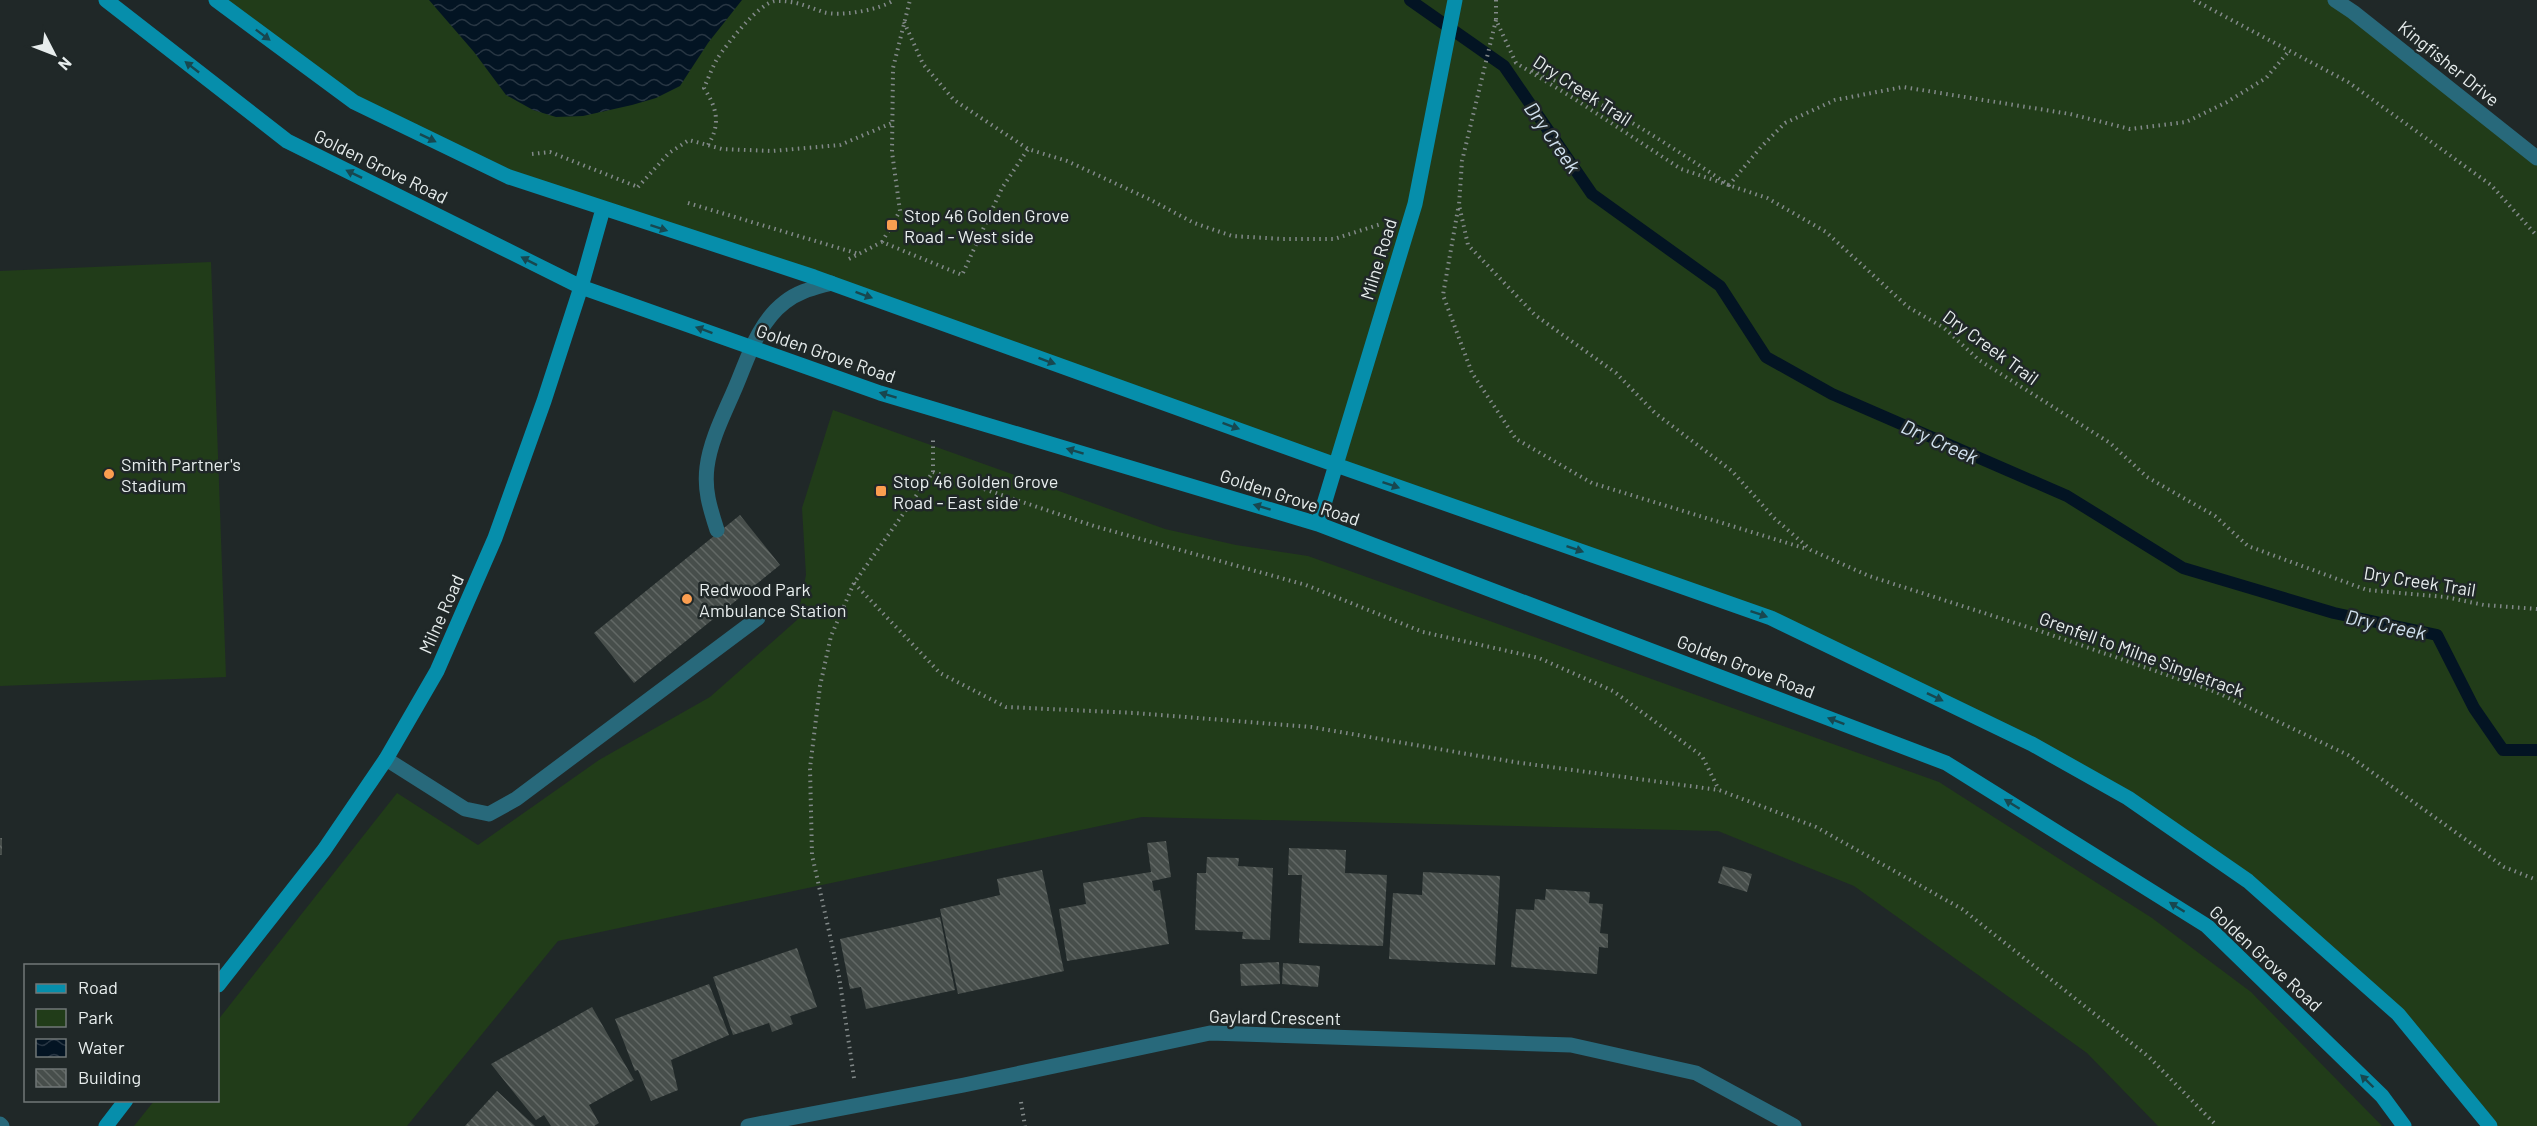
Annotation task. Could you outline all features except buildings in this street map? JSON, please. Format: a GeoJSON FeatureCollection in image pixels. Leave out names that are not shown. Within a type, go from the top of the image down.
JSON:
{"type":"FeatureCollection","features":[{"type":"Feature","properties":{"kind":"main road","name":"Golden Grove Road"},"geometry":{"type":"LineString","coordinates":[[106,0],[287,141],[581,287],[880,393],[1318,524],[1946,763],[2206,926],[2382,1096],[2404,1126]]}},
{"type":"Feature","properties":{"kind":"main road"},"geometry":{"type":"LineString","coordinates":[[216,0],[354,102],[519,180],[814,277],[1336,465],[1771,618],[2032,744],[2128,798],[2248,881],[2398,1014],[2490,1126]]}},
{"type":"Feature","properties":{"kind":"main road","name":"Milne Road"},"geometry":{"type":"LineString","coordinates":[[1318,524],[1411,217],[1455,0]]}},
{"type":"Feature","properties":{"kind":"main road","name":"Milne Road"},"geometry":{"type":"LineString","coordinates":[[219,984],[324,850],[386,759],[437,672],[495,538],[544,401],[581,287],[603,209]]}},
{"type":"Feature","properties":{"kind":"main road"},"geometry":{"type":"LineString","coordinates":[[106,1126],[125,1102]]}},
{"type":"Feature","properties":{"kind":"street","name":"Kingfisher Drive"},"geometry":{"type":"LineString","coordinates":[[2335,0],[2537,158]]}},
{"type":"Feature","properties":{"kind":"street"},"geometry":{"type":"LineString","coordinates":[[717,530],[706,496],[707,466],[719,426],[751,347],[767,321],[784,303],[804,290],[831,283]]}},
{"type":"Feature","properties":{"kind":"street"},"geometry":{"type":"LineString","coordinates":[[386,759],[465,809],[489,814],[516,799],[758,618]]}},
{"type":"Feature","properties":{"kind":"street","name":"Gaylard Crescent"},"geometry":{"type":"LineString","coordinates":[[748,1126],[1016,1075],[1209,1033],[1571,1045],[1696,1073],[1794,1126]]}},
{"type":"Feature","properties":{"kind":"path"},"geometry":{"type":"LineString","coordinates":[[708,145],[716,132],[715,104],[704,88],[717,59],[758,12],[772,1],[799,2],[826,12],[849,12],[884,7],[894,0]]}},
{"type":"Feature","properties":{"kind":"path"},"geometry":{"type":"LineString","coordinates":[[814,277],[882,242],[900,211],[892,152],[893,68],[910,0]]}},
{"type":"Feature","properties":{"kind":"path","name":"Dry Creek Trail"},"geometry":{"type":"LineString","coordinates":[[1496,0],[1496,20],[1515,63],[1681,169],[1767,198],[1826,232],[1908,307],[1944,328],[1979,360],[2110,443],[2147,477],[2216,516],[2248,546],[2367,590],[2445,597],[2484,605],[2537,609]]}},
{"type":"Feature","properties":{"kind":"path"},"geometry":{"type":"LineString","coordinates":[[2194,0],[2348,82],[2491,185],[2537,236]]}},
{"type":"Feature","properties":{"kind":"path","name":"Grenfell to Milne Singletrack"},"geometry":{"type":"LineString","coordinates":[[1496,20],[1462,161],[1459,205],[1443,295],[1472,373],[1516,439],[1592,483],[1811,550],[1869,576],[2037,630],[2216,692],[2348,755],[2504,867],[2537,880]]}},
{"type":"Feature","properties":{"kind":"path"},"geometry":{"type":"LineString","coordinates":[[904,22],[923,64],[954,100],[1028,149],[1067,161],[1149,199],[1194,223],[1232,236],[1283,239],[1334,238],[1411,217]]}},
{"type":"Feature","properties":{"kind":"path"},"geometry":{"type":"LineString","coordinates":[[1515,63],[1579,91],[1650,132],[1729,185],[1785,123],[1835,100],[1903,87],[2070,114],[2130,129],[2186,122],[2227,102],[2266,78],[2289,51]]}},
{"type":"Feature","properties":{"kind":"path"},"geometry":{"type":"LineString","coordinates":[[639,187],[669,153],[689,140],[722,149],[771,151],[840,145],[892,123]]}},
{"type":"Feature","properties":{"kind":"path"},"geometry":{"type":"LineString","coordinates":[[882,242],[962,275],[1002,188],[1028,149]]}},
{"type":"Feature","properties":{"kind":"path"},"geometry":{"type":"LineString","coordinates":[[519,180],[529,154],[550,152],[646,190]]}},
{"type":"Feature","properties":{"kind":"path"},"geometry":{"type":"LineString","coordinates":[[677,200],[860,254]]}},
{"type":"Feature","properties":{"kind":"path","name":"Grenfell to Milne Singletrack"},"geometry":{"type":"LineString","coordinates":[[1459,205],[1468,245],[1535,315],[1616,373],[1654,413],[1732,471],[1774,518],[1811,550]]}},
{"type":"Feature","properties":{"kind":"path"},"geometry":{"type":"LineString","coordinates":[[858,1105],[839,976],[812,855],[810,768],[820,686],[831,636],[854,583],[893,525],[933,472],[933,408]]}},
{"type":"Feature","properties":{"kind":"path"},"geometry":{"type":"LineString","coordinates":[[933,472],[1094,526],[1306,585],[1423,632],[1539,658],[1613,691],[1702,756],[1719,790]]}},
{"type":"Feature","properties":{"kind":"path"},"geometry":{"type":"LineString","coordinates":[[854,583],[940,673],[1006,707],[1135,713],[1311,727],[1515,762],[1719,790],[1816,827],[1962,909],[2149,1058],[2217,1126]]}},
{"type":"Feature","properties":{"kind":"green space"},"geometry":{"type":"Polygon","coordinates":[[[216,0],[2332,0],[2537,165],[2537,1126],[2490,1126],[2398,1014],[2248,881],[2032,744],[1771,618],[509,177],[354,102],[216,0]]]}},
{"type":"Feature","properties":{"kind":"green space","name":"Smith Partner's Stadium"},"geometry":{"type":"Polygon","coordinates":[[[211,262],[226,677],[0,686],[0,271],[211,262]]]}},
{"type":"Feature","properties":{"kind":"green space"},"geometry":{"type":"Polygon","coordinates":[[[833,410],[1165,529],[1236,545],[1308,556],[1939,782],[2152,918],[2251,992],[2382,1126],[2158,1126],[2087,1053],[1854,886],[1718,831],[1142,817],[558,941],[407,1126],[134,1126],[153,1102],[219,1102],[219,1019],[397,793],[478,845],[599,760],[710,697],[797,620],[806,575],[802,508],[833,410]]]}},
{"type":"Feature","properties":{"kind":"water"},"geometry":{"type":"Polygon","coordinates":[[[429,0],[742,0],[708,43],[680,86],[656,98],[632,105],[583,116],[556,117],[533,110],[506,95],[474,52],[429,0]]]}},
{"type":"Feature","properties":{"kind":"waterway","name":"Dry Creek"},"geometry":{"type":"LineString","coordinates":[[1410,0],[1504,66],[1592,194],[1720,286],[1766,357],[1832,394],[2067,496],[2183,568],[2334,613],[2437,635],[2474,708],[2503,750],[2537,750]]}},
{"type":"Feature","properties":{"kind":"place","name":"Stop 46 Golden Grove Road - West side"},"geometry":{"type":"Point","coordinates":[892,225]}},
{"type":"Feature","properties":{"kind":"place","name":"Smith Partner's Stadium"},"geometry":{"type":"Point","coordinates":[109,474]}},
{"type":"Feature","properties":{"kind":"place","name":"Stop 46 Golden Grove Road - East side"},"geometry":{"type":"Point","coordinates":[881,491]}},
{"type":"Feature","properties":{"kind":"place","name":"Redwood Park Ambulance Station"},"geometry":{"type":"Point","coordinates":[687,599]}}]}
